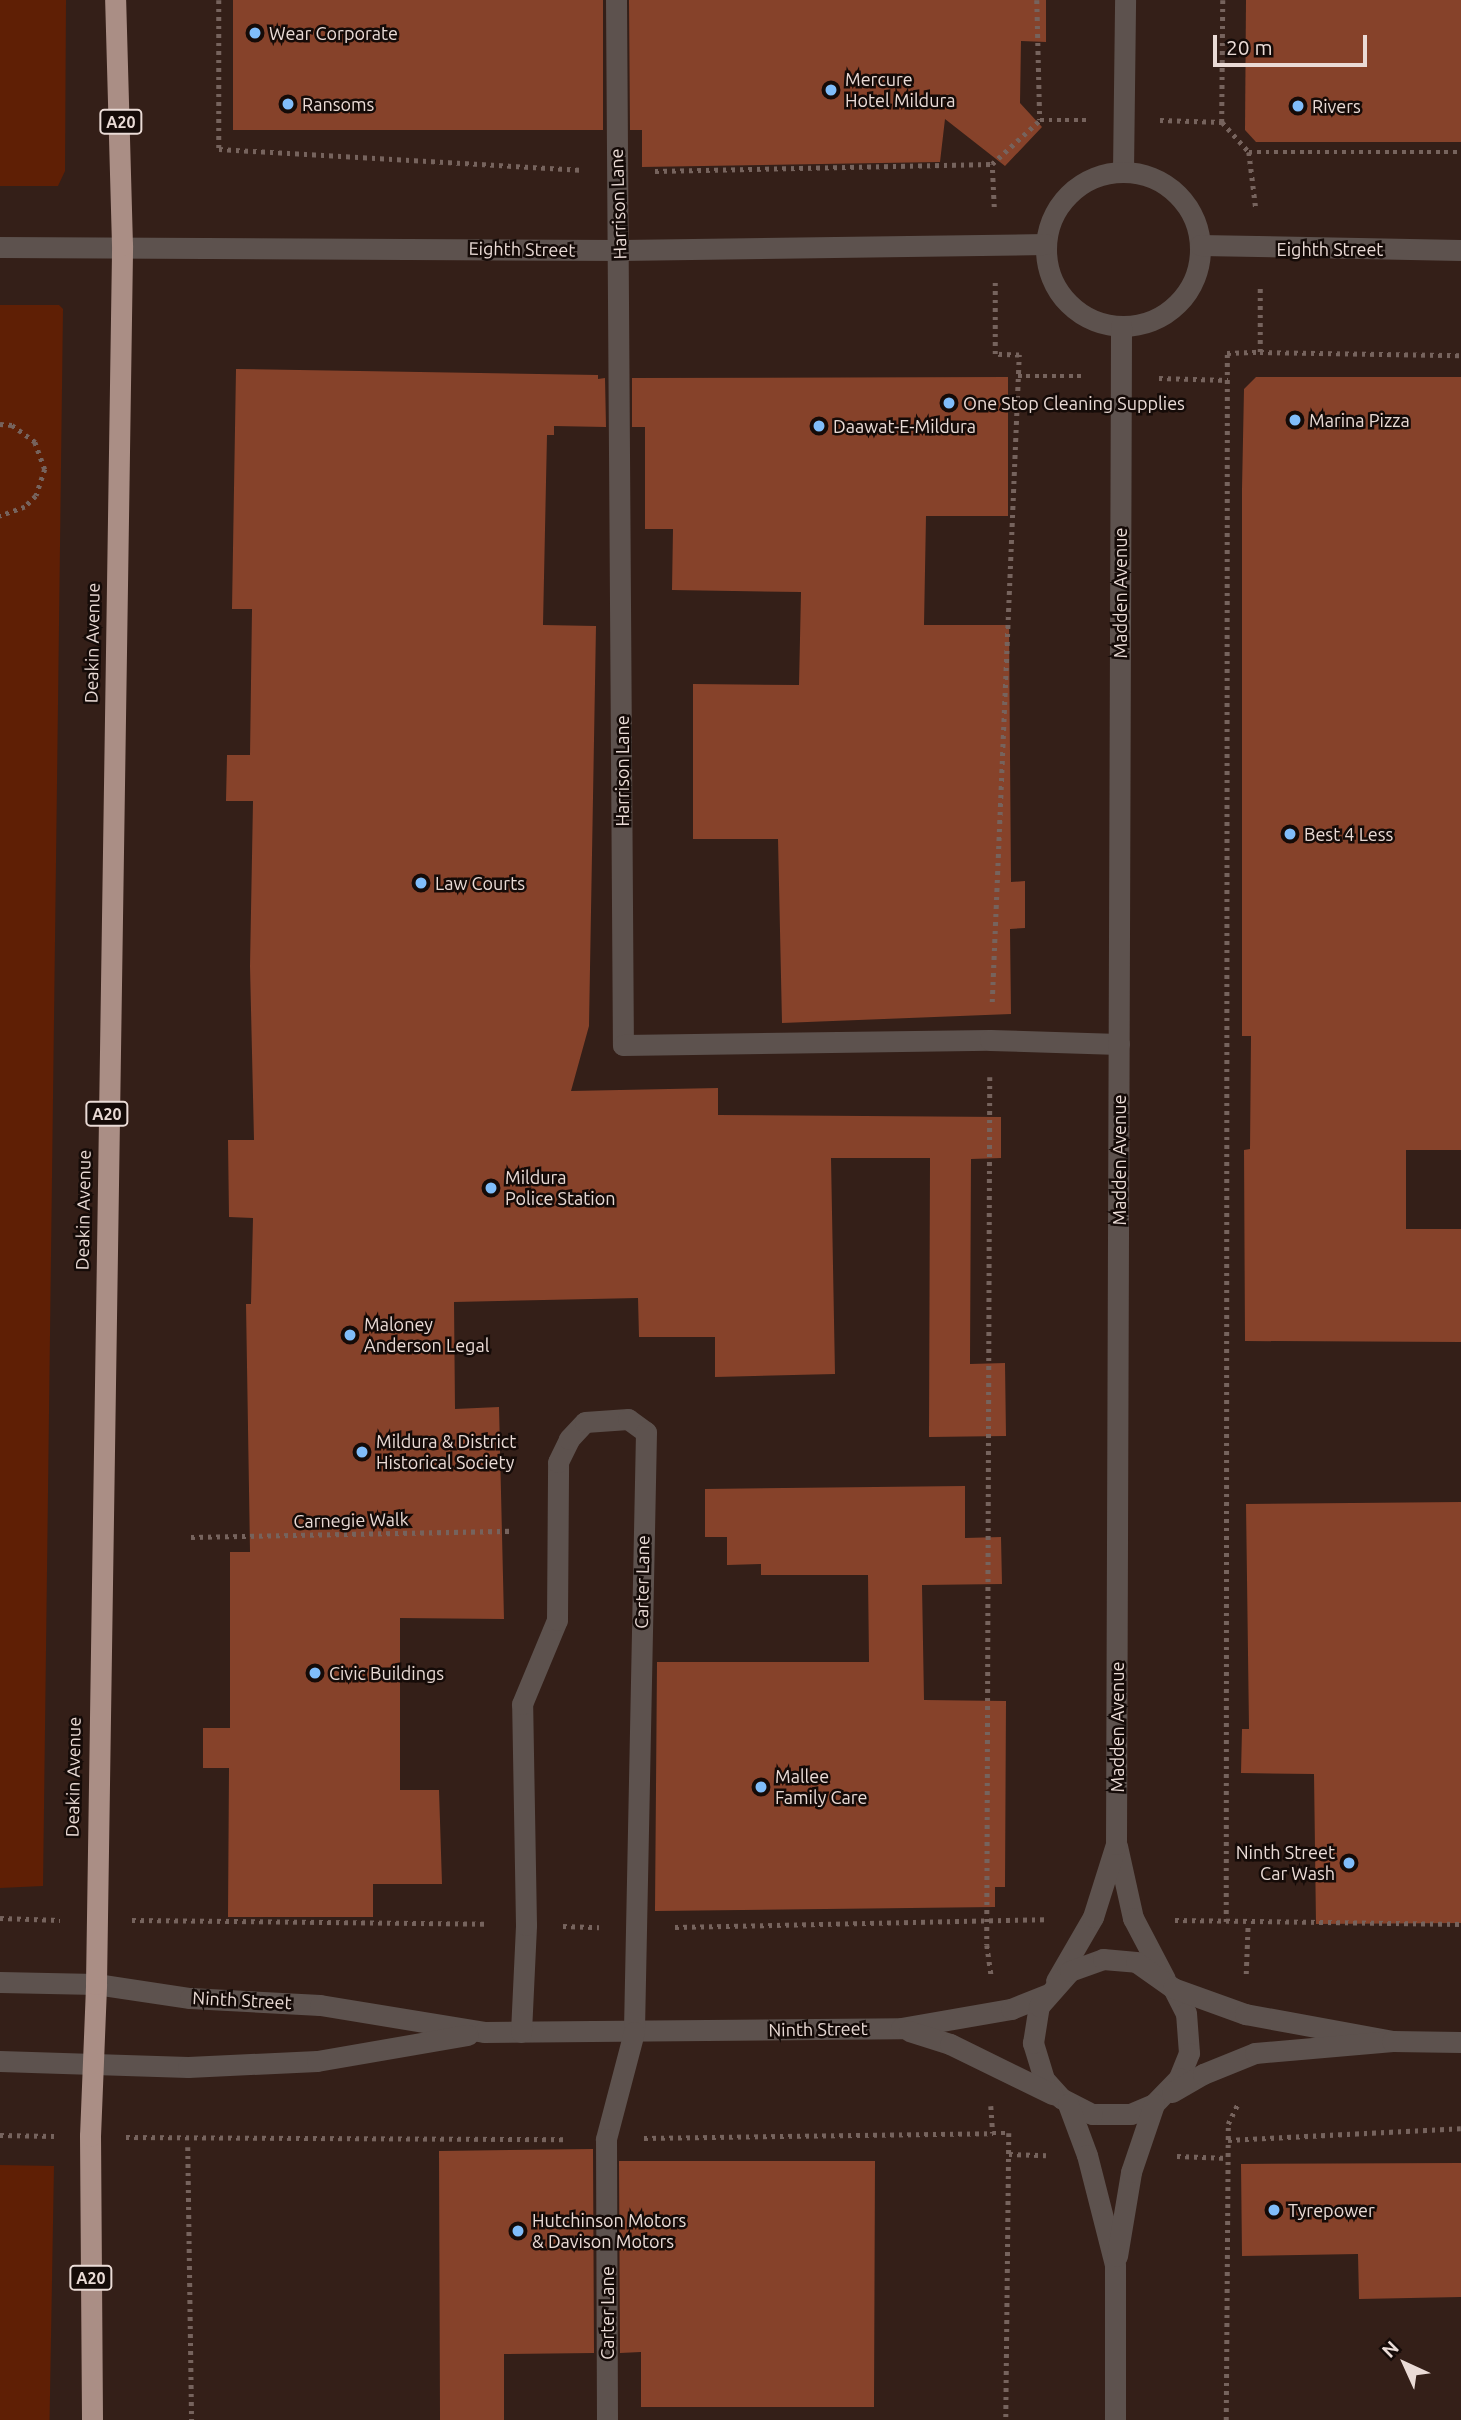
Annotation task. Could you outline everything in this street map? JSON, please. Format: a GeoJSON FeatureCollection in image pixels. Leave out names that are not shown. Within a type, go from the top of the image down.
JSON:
{"type":"FeatureCollection","features":[{"type":"Feature","properties":{"kind":"highway","name":"Deakin Avenue"},"geometry":{"type":"LineString","coordinates":[[92,2420],[90,2136],[96,1984],[122,245],[115,0]]}},
{"type":"Feature","properties":{"kind":"street","name":"Harrison Lane"},"geometry":{"type":"LineString","coordinates":[[616,0],[620,250],[623,1045],[990,1040],[1119,1044]]}},
{"type":"Feature","properties":{"kind":"street"},"geometry":{"type":"LineString","coordinates":[[1123,171],[1125,0]]}},
{"type":"Feature","properties":{"kind":"street"},"geometry":{"type":"LineString","coordinates":[[1123,171],[1146,174],[1184,201],[1195,222],[1200,245],[1197,271],[1186,293],[1169,311],[1146,323],[1121,326],[1096,322],[1075,311],[1053,281],[1045,244],[1062,201],[1079,185],[1123,171]]}},
{"type":"Feature","properties":{"kind":"street","name":"Eighth Street"},"geometry":{"type":"LineString","coordinates":[[0,247],[122,245],[620,250],[1045,244]]}},
{"type":"Feature","properties":{"kind":"street","name":"Eighth Street"},"geometry":{"type":"LineString","coordinates":[[1200,245],[1461,250]]}},
{"type":"Feature","properties":{"kind":"street","name":"Madden Avenue"},"geometry":{"type":"LineString","coordinates":[[1051,1988],[1093,1917],[1116,1844],[1121,326]]}},
{"type":"Feature","properties":{"kind":"street","name":"Carter Lane"},"geometry":{"type":"LineString","coordinates":[[521,2032],[526,1925],[522,1704],[557,1620],[558,1462],[569,1439],[584,1422],[628,1419],[646,1432],[634,2032],[606,2139],[607,2420]]}},
{"type":"Feature","properties":{"kind":"street"},"geometry":{"type":"LineString","coordinates":[[1115,2420],[1115,2265],[1131,2172],[1157,2101],[1179,2078],[1189,2053],[1186,2012],[1133,1918],[1116,1844]]}},
{"type":"Feature","properties":{"kind":"street"},"geometry":{"type":"LineString","coordinates":[[1115,2265],[1087,2155],[1064,2101],[1044,2079],[1034,2056],[1032,2030],[1051,1988],[1103,1959],[1136,1962],[1170,1984],[1245,2014],[1392,2041]]}},
{"type":"Feature","properties":{"kind":"street","name":"Ninth Street"},"geometry":{"type":"LineString","coordinates":[[0,1982],[96,1984],[190,1998],[320,2005],[484,2032],[901,2028],[1011,2010],[1051,1988]]}},
{"type":"Feature","properties":{"kind":"street","name":"Ninth Street"},"geometry":{"type":"LineString","coordinates":[[901,2028],[950,2044],[1064,2101]]}},
{"type":"Feature","properties":{"kind":"street","name":"Ninth Street"},"geometry":{"type":"LineString","coordinates":[[0,2061],[188,2067],[317,2061],[484,2032]]}},
{"type":"Feature","properties":{"kind":"street"},"geometry":{"type":"LineString","coordinates":[[1064,2101],[1105,2116],[1131,2114],[1203,2074],[1243,2057],[1392,2041],[1461,2042]]}},
{"type":"Feature","properties":{"kind":"path"},"geometry":{"type":"LineString","coordinates":[[219,0],[219,149]]}},
{"type":"Feature","properties":{"kind":"path"},"geometry":{"type":"LineString","coordinates":[[1037,0],[1040,120]]}},
{"type":"Feature","properties":{"kind":"path"},"geometry":{"type":"LineString","coordinates":[[1223,0],[1222,122],[1249,152],[1260,248],[1260,352]]}},
{"type":"Feature","properties":{"kind":"path"},"geometry":{"type":"LineString","coordinates":[[1249,152],[1461,152]]}},
{"type":"Feature","properties":{"kind":"path"},"geometry":{"type":"LineString","coordinates":[[1226,1923],[1227,353],[1461,355]]}},
{"type":"Feature","properties":{"kind":"path"},"geometry":{"type":"LineString","coordinates":[[0,424],[12,425],[35,442],[45,469],[36,496],[25,507],[0,516]]}},
{"type":"Feature","properties":{"kind":"path","name":"Carnegie Walk"},"geometry":{"type":"LineString","coordinates":[[191,1537],[511,1531]]}},
{"type":"Feature","properties":{"kind":"path"},"geometry":{"type":"LineString","coordinates":[[987,1921],[1093,1917]]}},
{"type":"Feature","properties":{"kind":"path"},"geometry":{"type":"LineString","coordinates":[[1133,1918],[1226,1923],[1461,1924]]}},
{"type":"Feature","properties":{"kind":"path"},"geometry":{"type":"LineString","coordinates":[[1245,2014],[1248,1923]]}},
{"type":"Feature","properties":{"kind":"path"},"geometry":{"type":"LineString","coordinates":[[1226,2420],[1228,2124],[1242,2095],[1243,2057]]}},
{"type":"Feature","properties":{"kind":"path"},"geometry":{"type":"LineString","coordinates":[[989,2064],[993,2133],[1009,2133],[1006,2420]]}},
{"type":"Feature","properties":{"kind":"path"},"geometry":{"type":"LineString","coordinates":[[1228,2140],[1461,2128]]}},
{"type":"Feature","properties":{"kind":"path"},"geometry":{"type":"LineString","coordinates":[[188,2147],[192,2420]]}},
{"type":"Feature","properties":{"kind":"shaded area"},"geometry":{"type":"Polygon","coordinates":[[[0,0],[66,0],[65,171],[58,186],[0,186],[0,0]]]}},
{"type":"Feature","properties":{"kind":"shaded area"},"geometry":{"type":"Polygon","coordinates":[[[0,305],[59,305],[63,309],[43,1886],[0,1888],[0,305]]]}},
{"type":"Feature","properties":{"kind":"shaded area"},"geometry":{"type":"Polygon","coordinates":[[[0,2165],[54,2166],[50,2420],[0,2420],[0,2165]]]}},
{"type":"Feature","properties":{"kind":"building"},"geometry":{"type":"Polygon","coordinates":[[[233,0],[603,0],[603,130],[233,130],[233,0]]]}},
{"type":"Feature","properties":{"kind":"building","name":"Mercure Hotel Mildura"},"geometry":{"type":"Polygon","coordinates":[[[629,0],[1046,0],[1046,42],[1021,41],[1020,103],[1042,127],[1005,166],[945,119],[940,162],[642,167],[642,130],[630,130],[629,0]]]}},
{"type":"Feature","properties":{"kind":"building"},"geometry":{"type":"Polygon","coordinates":[[[1246,0],[1461,0],[1461,142],[1256,142],[1245,130],[1246,0]]]}},
{"type":"Feature","properties":{"kind":"building"},"geometry":{"type":"Polygon","coordinates":[[[236,369],[598,375],[598,379],[605,378],[606,427],[554,426],[554,435],[547,435],[543,625],[596,626],[589,1026],[571,1091],[718,1088],[718,1115],[1001,1117],[1001,1158],[971,1159],[970,1364],[1005,1363],[1006,1436],[929,1437],[930,1158],[831,1158],[835,1374],[715,1377],[715,1337],[639,1337],[638,1298],[454,1302],[455,1409],[499,1407],[504,1619],[400,1618],[400,1790],[439,1790],[442,1884],[373,1884],[373,1917],[228,1917],[229,1768],[203,1768],[203,1728],[230,1728],[230,1552],[250,1552],[246,1304],[251,1304],[253,1218],[229,1217],[228,1140],[254,1140],[250,966],[253,801],[226,801],[227,755],[250,755],[252,609],[232,609],[236,369]]]}},
{"type":"Feature","properties":{"kind":"building"},"geometry":{"type":"Polygon","coordinates":[[[1008,377],[1008,516],[926,516],[924,625],[1009,625],[1011,882],[1025,881],[1025,928],[1010,929],[1011,1014],[782,1023],[778,839],[693,839],[693,684],[799,685],[801,592],[672,590],[673,529],[645,529],[645,427],[632,427],[632,378],[1008,377]]]}},
{"type":"Feature","properties":{"kind":"building"},"geometry":{"type":"Polygon","coordinates":[[[1256,377],[1461,377],[1461,1150],[1406,1150],[1406,1229],[1461,1229],[1461,1342],[1245,1341],[1244,1150],[1250,1149],[1251,1036],[1242,1036],[1242,489],[1244,389],[1256,377]]]}},
{"type":"Feature","properties":{"kind":"building"},"geometry":{"type":"Polygon","coordinates":[[[965,1486],[965,1538],[1001,1537],[1002,1584],[922,1585],[924,1700],[1006,1701],[1005,1887],[995,1887],[995,1907],[655,1911],[657,1662],[869,1662],[868,1575],[761,1575],[761,1564],[727,1565],[727,1537],[705,1537],[705,1489],[965,1486]]]}},
{"type":"Feature","properties":{"kind":"building"},"geometry":{"type":"Polygon","coordinates":[[[1461,1502],[1461,1923],[1316,1924],[1314,1774],[1241,1773],[1242,1729],[1249,1729],[1246,1504],[1461,1502]]]}},
{"type":"Feature","properties":{"kind":"building","name":"Hutchinson Motors & Davison Motors"},"geometry":{"type":"Polygon","coordinates":[[[593,2149],[594,2353],[504,2354],[504,2420],[440,2420],[439,2151],[593,2149]]]}},
{"type":"Feature","properties":{"kind":"building"},"geometry":{"type":"Polygon","coordinates":[[[619,2161],[875,2161],[874,2407],[641,2407],[641,2352],[620,2353],[619,2161]]]}},
{"type":"Feature","properties":{"kind":"building"},"geometry":{"type":"Polygon","coordinates":[[[1461,2163],[1461,2297],[1359,2299],[1358,2254],[1242,2256],[1241,2164],[1461,2163]]]}},
{"type":"Feature","properties":{"kind":"place","name":"Wear Corporate"},"geometry":{"type":"Point","coordinates":[255,33]}},
{"type":"Feature","properties":{"kind":"place","name":"Mercure Hotel Mildura"},"geometry":{"type":"Point","coordinates":[831,90]}},
{"type":"Feature","properties":{"kind":"place","name":"Ransoms"},"geometry":{"type":"Point","coordinates":[288,104]}},
{"type":"Feature","properties":{"kind":"place","name":"Rivers"},"geometry":{"type":"Point","coordinates":[1298,106]}},
{"type":"Feature","properties":{"kind":"place","name":"One Stop Cleaning Supplies"},"geometry":{"type":"Point","coordinates":[949,403]}},
{"type":"Feature","properties":{"kind":"place","name":"Marina Pizza"},"geometry":{"type":"Point","coordinates":[1295,420]}},
{"type":"Feature","properties":{"kind":"place","name":"Daawat-E-Mildura"},"geometry":{"type":"Point","coordinates":[819,426]}},
{"type":"Feature","properties":{"kind":"place","name":"Best 4 Less"},"geometry":{"type":"Point","coordinates":[1290,834]}},
{"type":"Feature","properties":{"kind":"place","name":"Law Courts"},"geometry":{"type":"Point","coordinates":[421,883]}},
{"type":"Feature","properties":{"kind":"place","name":"Mildura Police Station"},"geometry":{"type":"Point","coordinates":[491,1188]}},
{"type":"Feature","properties":{"kind":"place","name":"Maloney Anderson Legal"},"geometry":{"type":"Point","coordinates":[350,1335]}},
{"type":"Feature","properties":{"kind":"place","name":"Mildura & District Historical Society"},"geometry":{"type":"Point","coordinates":[362,1452]}},
{"type":"Feature","properties":{"kind":"place","name":"Civic Buildings"},"geometry":{"type":"Point","coordinates":[315,1673]}},
{"type":"Feature","properties":{"kind":"place","name":"Mallee Family Care"},"geometry":{"type":"Point","coordinates":[761,1787]}},
{"type":"Feature","properties":{"kind":"place","name":"Ninth Street Car Wash"},"geometry":{"type":"Point","coordinates":[1349,1863]}},
{"type":"Feature","properties":{"kind":"place","name":"Tyrepower"},"geometry":{"type":"Point","coordinates":[1274,2210]}},
{"type":"Feature","properties":{"kind":"place","name":"Hutchinson Motors & Davison Motors"},"geometry":{"type":"Point","coordinates":[518,2231]}}]}
